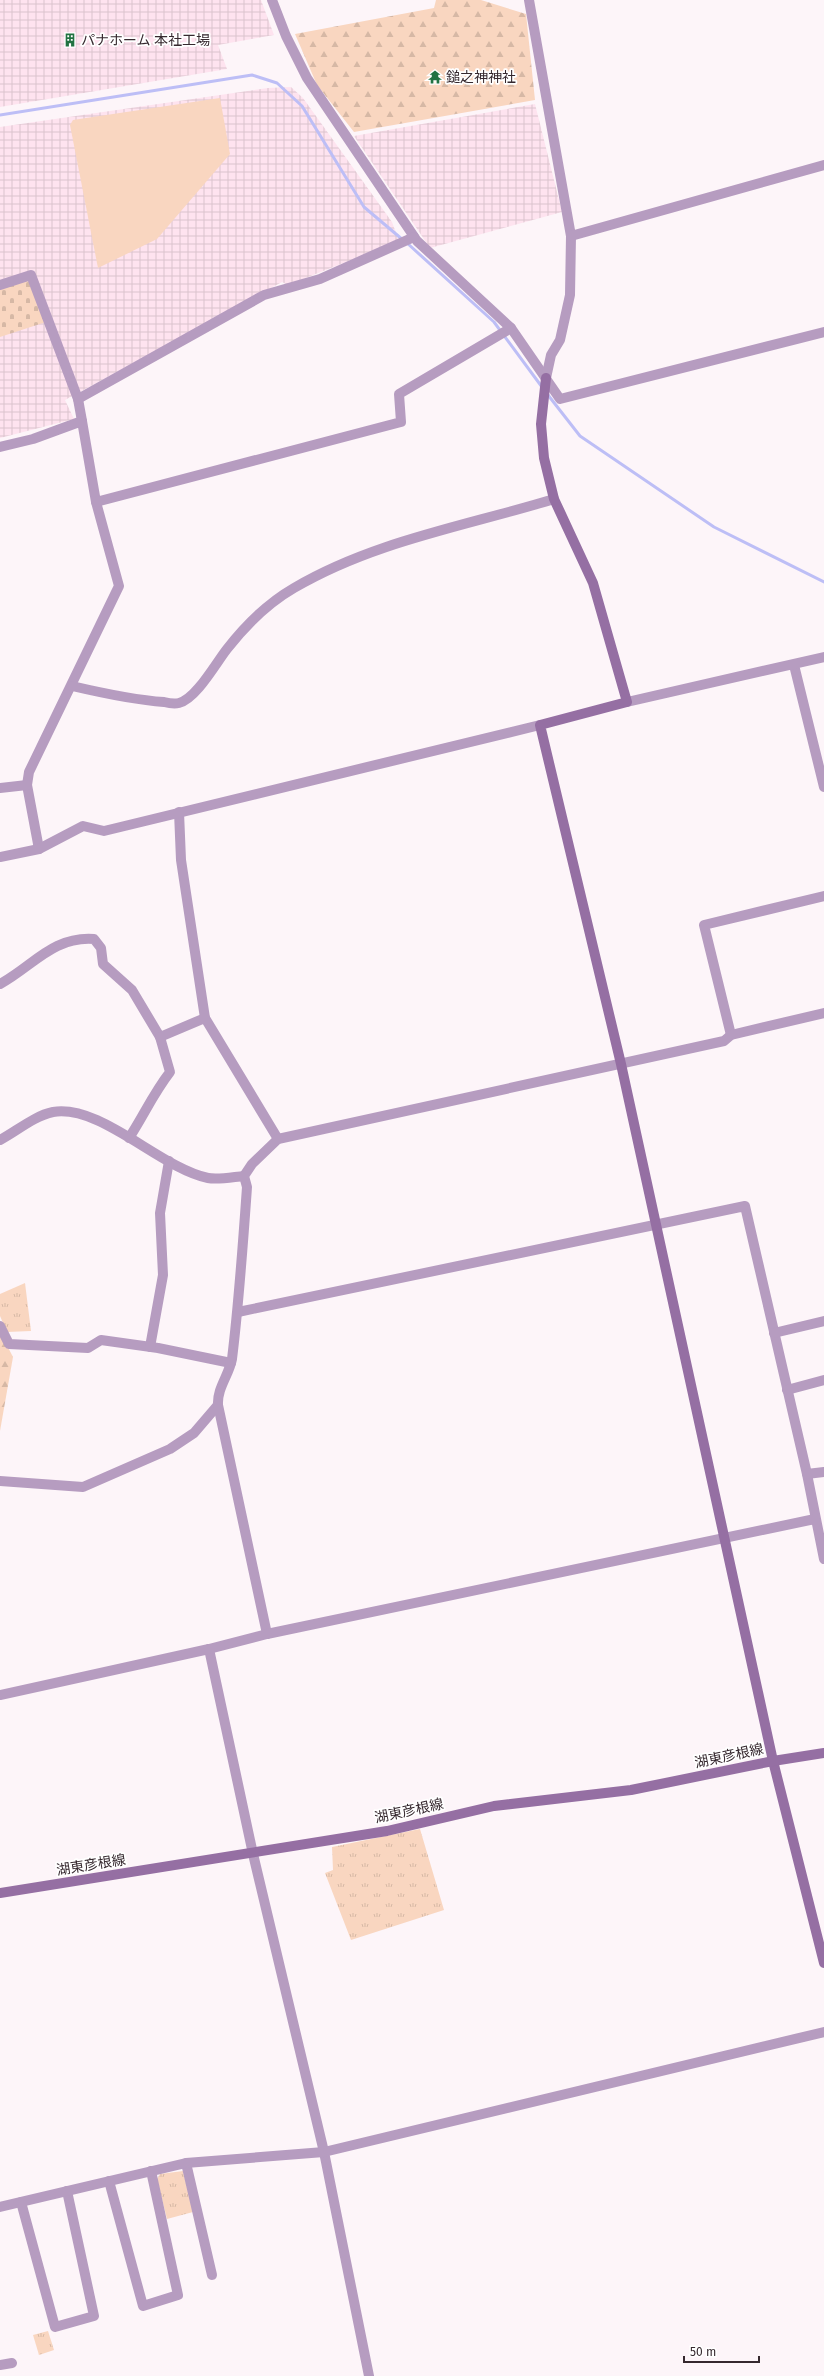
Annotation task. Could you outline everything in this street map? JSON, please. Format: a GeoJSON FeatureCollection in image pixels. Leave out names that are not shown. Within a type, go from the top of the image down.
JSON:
{"type":"FeatureCollection","features":[{"type":"Feature","properties":{"kind":"street"},"geometry":{"type":"LineString","coordinates":[[272,0],[286,36],[307,78],[414,237],[511,328],[560,399],[824,332]]}},
{"type":"Feature","properties":{"kind":"street"},"geometry":{"type":"LineString","coordinates":[[530,0],[572,236],[570,295],[560,340],[551,355],[546,378],[541,424],[544,458],[554,499],[593,583],[627,702]]}},
{"type":"Feature","properties":{"kind":"street"},"geometry":{"type":"LineString","coordinates":[[572,236],[824,165]]}},
{"type":"Feature","properties":{"kind":"street"},"geometry":{"type":"LineString","coordinates":[[78,399],[264,295],[320,279],[414,237]]}},
{"type":"Feature","properties":{"kind":"street"},"geometry":{"type":"LineString","coordinates":[[0,285],[31,275],[78,399],[96,502],[119,586],[72,686],[29,772],[27,786],[39,849]]}},
{"type":"Feature","properties":{"kind":"street"},"geometry":{"type":"LineString","coordinates":[[96,502],[401,422],[399,394],[511,328]]}},
{"type":"Feature","properties":{"kind":"street"},"geometry":{"type":"LineString","coordinates":[[0,447],[33,439],[82,421]]}},
{"type":"Feature","properties":{"kind":"street"},"geometry":{"type":"LineString","coordinates":[[72,686],[139,701],[179,703],[189,697],[214,668],[227,649],[265,609],[292,588],[374,550],[408,539],[554,499]]}},
{"type":"Feature","properties":{"kind":"street"},"geometry":{"type":"LineString","coordinates":[[0,857],[39,849],[83,826],[104,831],[540,725],[627,702],[824,657]]}},
{"type":"Feature","properties":{"kind":"street"},"geometry":{"type":"LineString","coordinates":[[794,665],[824,787]]}},
{"type":"Feature","properties":{"kind":"street"},"geometry":{"type":"LineString","coordinates":[[540,725],[621,1064],[722,1537],[773,1761],[824,1963]]}},
{"type":"Feature","properties":{"kind":"street"},"geometry":{"type":"LineString","coordinates":[[0,788],[27,786]]}},
{"type":"Feature","properties":{"kind":"street"},"geometry":{"type":"LineString","coordinates":[[179,812],[181,860],[205,1018],[278,1139]]}},
{"type":"Feature","properties":{"kind":"street"},"geometry":{"type":"LineString","coordinates":[[731,1035],[704,925],[824,896]]}},
{"type":"Feature","properties":{"kind":"street"},"geometry":{"type":"LineString","coordinates":[[0,984],[56,945],[84,938],[94,939],[101,948],[103,964],[132,990],[160,1037],[170,1072],[155,1091],[143,1118],[129,1138]]}},
{"type":"Feature","properties":{"kind":"street"},"geometry":{"type":"LineString","coordinates":[[267,1634],[218,1405],[218,1396],[231,1363],[238,1312],[247,1187],[244,1176],[252,1164],[278,1139],[724,1041],[731,1035],[824,1013]]}},
{"type":"Feature","properties":{"kind":"street"},"geometry":{"type":"LineString","coordinates":[[160,1037],[205,1018]]}},
{"type":"Feature","properties":{"kind":"street"},"geometry":{"type":"LineString","coordinates":[[0,1140],[40,1116],[55,1112],[77,1112],[129,1138],[186,1170],[208,1178],[244,1176]]}},
{"type":"Feature","properties":{"kind":"street"},"geometry":{"type":"LineString","coordinates":[[150,1347],[163,1274],[160,1213],[169,1161]]}},
{"type":"Feature","properties":{"kind":"street"},"geometry":{"type":"LineString","coordinates":[[238,1312],[745,1206],[807,1474],[824,1557]]}},
{"type":"Feature","properties":{"kind":"street"},"geometry":{"type":"LineString","coordinates":[[774,1332],[824,1321]]}},
{"type":"Feature","properties":{"kind":"street"},"geometry":{"type":"LineString","coordinates":[[0,1326],[10,1344],[88,1348],[101,1340],[150,1347],[231,1363]]}},
{"type":"Feature","properties":{"kind":"street"},"geometry":{"type":"LineString","coordinates":[[787,1390],[824,1380]]}},
{"type":"Feature","properties":{"kind":"street"},"geometry":{"type":"LineString","coordinates":[[0,1481],[83,1487],[170,1449],[194,1433],[218,1405]]}},
{"type":"Feature","properties":{"kind":"street"},"geometry":{"type":"LineString","coordinates":[[807,1474],[824,1472]]}},
{"type":"Feature","properties":{"kind":"street"},"geometry":{"type":"LineString","coordinates":[[0,1695],[209,1649],[267,1634],[722,1537],[815,1519]]}},
{"type":"Feature","properties":{"kind":"street"},"geometry":{"type":"LineString","coordinates":[[209,1649],[253,1854],[324,2152],[369,2376]]}},
{"type":"Feature","properties":{"kind":"street","name":"湖東彦根線"},"geometry":{"type":"LineString","coordinates":[[0,1893],[253,1854],[388,1831],[494,1806],[631,1790],[773,1761],[824,1753]]}},
{"type":"Feature","properties":{"kind":"street"},"geometry":{"type":"LineString","coordinates":[[0,2206],[186,2163],[324,2152],[824,2032]]}},
{"type":"Feature","properties":{"kind":"street"},"geometry":{"type":"LineString","coordinates":[[186,2163],[212,2275]]}},
{"type":"Feature","properties":{"kind":"street"},"geometry":{"type":"LineString","coordinates":[[109,2181],[142,2306],[178,2295],[150,2171]]}},
{"type":"Feature","properties":{"kind":"street"},"geometry":{"type":"LineString","coordinates":[[21,2202],[55,2327],[94,2316],[68,2191]]}},
{"type":"Feature","properties":{"kind":"street"},"geometry":{"type":"LineString","coordinates":[[0,2365],[12,2363]]}},
{"type":"Feature","properties":{"kind":"shaded area","name":"パナホーム 本社工場"},"geometry":{"type":"Polygon","coordinates":[[[0,0],[261,0],[274,35],[218,45],[227,69],[0,107],[0,0]]]}},
{"type":"Feature","properties":{"kind":"shaded area"},"geometry":{"type":"Polygon","coordinates":[[[291,87],[303,98],[392,222],[399,241],[288,285],[282,282],[65,400],[74,419],[0,438],[0,127],[268,88],[291,87]]]}},
{"type":"Feature","properties":{"kind":"shaded area"},"geometry":{"type":"Polygon","coordinates":[[[535,104],[562,212],[430,248],[354,136],[535,104]]]}},
{"type":"Feature","properties":{"kind":"green space"},"geometry":{"type":"Polygon","coordinates":[[[436,0],[481,0],[526,14],[535,100],[354,132],[317,85],[295,34],[434,8],[436,0]]]}},
{"type":"Feature","properties":{"kind":"green space"},"geometry":{"type":"Polygon","coordinates":[[[220,98],[230,154],[157,239],[98,268],[70,125],[73,120],[220,98]]]}},
{"type":"Feature","properties":{"kind":"green space"},"geometry":{"type":"Polygon","coordinates":[[[31,277],[46,322],[0,337],[0,287],[31,277]]]}},
{"type":"Feature","properties":{"kind":"green space"},"geometry":{"type":"Polygon","coordinates":[[[25,1283],[31,1331],[7,1332],[0,1316],[0,1294],[25,1283]]]}},
{"type":"Feature","properties":{"kind":"green space"},"geometry":{"type":"Polygon","coordinates":[[[0,1332],[13,1357],[0,1431],[0,1332]]]}},
{"type":"Feature","properties":{"kind":"green space"},"geometry":{"type":"Polygon","coordinates":[[[420,1829],[444,1910],[351,1940],[325,1873],[333,1870],[332,1847],[420,1829]]]}},
{"type":"Feature","properties":{"kind":"green space"},"geometry":{"type":"Polygon","coordinates":[[[183,2171],[193,2212],[167,2219],[157,2179],[160,2174],[183,2171]]]}},
{"type":"Feature","properties":{"kind":"green space"},"geometry":{"type":"Polygon","coordinates":[[[48,2331],[54,2350],[39,2355],[33,2335],[48,2331]]]}},
{"type":"Feature","properties":{"kind":"waterway"},"geometry":{"type":"LineString","coordinates":[[0,115],[252,75],[277,83],[302,106],[364,207],[403,240]]}},
{"type":"Feature","properties":{"kind":"waterway"},"geometry":{"type":"LineString","coordinates":[[407,243],[494,322],[542,387]]}},
{"type":"Feature","properties":{"kind":"waterway"},"geometry":{"type":"LineString","coordinates":[[548,395],[580,436],[714,527],[824,582]]}},
{"type":"Feature","properties":{"kind":"place","name":"パナホーム 本社工場"},"geometry":{"type":"Point","coordinates":[70,40]}},
{"type":"Feature","properties":{"kind":"place","name":"鎚之神神社"},"geometry":{"type":"Point","coordinates":[435,77]}}]}
